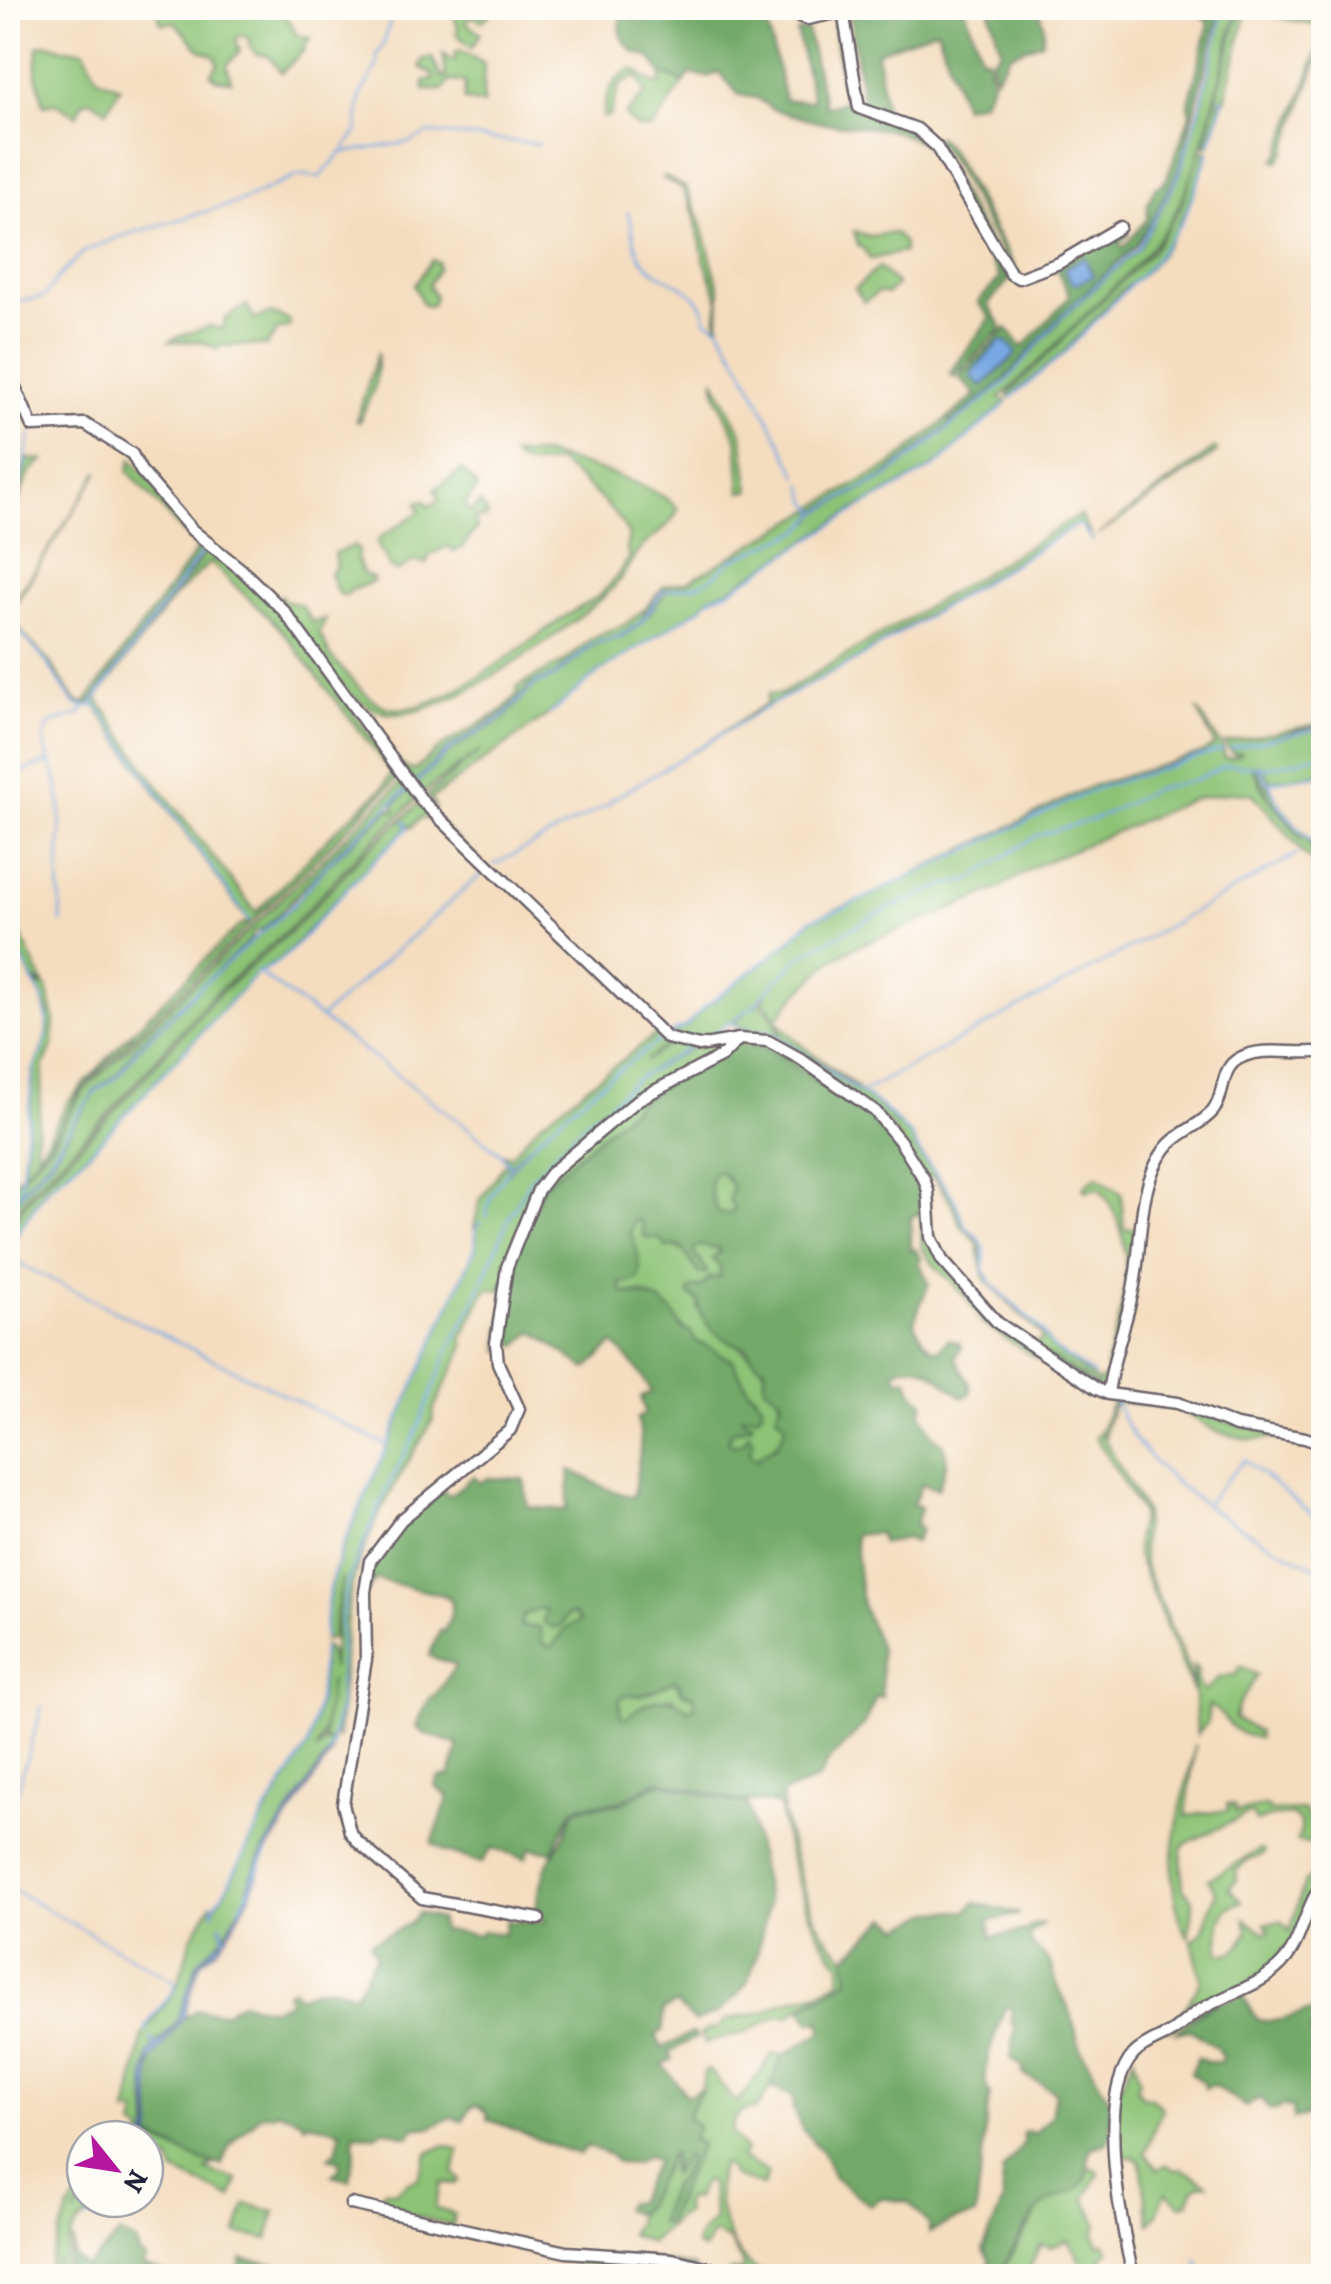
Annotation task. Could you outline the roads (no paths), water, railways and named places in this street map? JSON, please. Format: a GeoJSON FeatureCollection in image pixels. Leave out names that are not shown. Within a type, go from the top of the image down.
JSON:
{"type":"FeatureCollection","features":[{"type":"Feature","properties":{"kind":"street"},"geometry":{"type":"LineString","coordinates":[[797,8],[799,16],[807,19],[860,8]]}},
{"type":"Feature","properties":{"kind":"street"},"geometry":{"type":"LineString","coordinates":[[843,11],[859,108],[908,125],[936,146],[1011,274],[1019,278],[1060,263],[1120,227]]}},
{"type":"Feature","properties":{"kind":"street"},"geometry":{"type":"LineString","coordinates":[[8,371],[32,426],[85,424],[132,454],[192,530],[242,570],[284,611],[413,788],[667,1038],[699,1046],[754,1038],[782,1047],[875,1111],[924,1179],[931,1237],[942,1260],[998,1323],[1108,1394],[1178,1403],[1236,1426],[1324,1445]]}},
{"type":"Feature","properties":{"kind":"street"},"geometry":{"type":"LineString","coordinates":[[538,1920],[422,1898],[350,1832],[344,1790],[366,1659],[367,1573],[377,1550],[401,1520],[510,1430],[519,1409],[496,1353],[501,1297],[514,1243],[544,1180],[639,1099],[722,1056],[740,1039]]}},
{"type":"Feature","properties":{"kind":"street"},"geometry":{"type":"LineString","coordinates":[[1108,1394],[1112,1362],[1134,1286],[1146,1196],[1163,1151],[1174,1138],[1212,1112],[1230,1066],[1240,1058],[1324,1050]]}},
{"type":"Feature","properties":{"kind":"street"},"geometry":{"type":"LineString","coordinates":[[1133,2276],[1124,2233],[1113,2124],[1120,2075],[1135,2053],[1148,2044],[1283,1963],[1296,1944],[1316,1892],[1324,1882]]}},
{"type":"Feature","properties":{"kind":"street"},"geometry":{"type":"LineString","coordinates":[[351,2204],[566,2252],[672,2259],[745,2276]]}},
{"type":"Feature","properties":{"kind":"water"},"geometry":{"type":"Polygon","coordinates":[[[1084,257],[1093,276],[1072,283],[1064,269],[1084,257]]]}},
{"type":"Feature","properties":{"kind":"water"},"geometry":{"type":"Polygon","coordinates":[[[1006,341],[1016,352],[1014,356],[982,386],[972,377],[973,371],[999,342],[1006,341]]]}},
{"type":"Feature","properties":{"kind":"water"},"geometry":{"type":"Polygon","coordinates":[[[332,1742],[331,1753],[264,1856],[252,1891],[233,1927],[218,1948],[200,1963],[183,2018],[149,2063],[149,2119],[145,2075],[149,2054],[176,2024],[198,1962],[226,1934],[247,1895],[264,1850],[328,1754],[332,1742]]]}},
{"type":"Feature","properties":{"kind":"waterway"},"geometry":{"type":"LineString","coordinates":[[344,149],[357,132],[361,94],[377,66],[377,54],[397,8]]}},
{"type":"Feature","properties":{"kind":"waterway"},"geometry":{"type":"LineString","coordinates":[[416,782],[452,748],[502,718],[535,684],[554,677],[593,644],[621,636],[640,624],[663,591],[698,585],[732,560],[800,531],[818,513],[842,498],[885,478],[1005,383],[1064,314],[1138,248],[1178,177],[1199,112],[1224,8]]}},
{"type":"Feature","properties":{"kind":"waterway"},"geometry":{"type":"LineString","coordinates":[[1210,144],[1224,101],[1220,98]]}},
{"type":"Feature","properties":{"kind":"waterway"},"geometry":{"type":"LineString","coordinates":[[8,303],[44,297],[85,251],[119,237],[239,202],[299,175],[320,177],[341,153],[411,142],[429,133],[539,144]]}},
{"type":"Feature","properties":{"kind":"waterway"},"geometry":{"type":"LineString","coordinates":[[1011,398],[1065,353],[1153,262],[1184,219],[1209,152]]}},
{"type":"Feature","properties":{"kind":"waterway"},"geometry":{"type":"LineString","coordinates":[[627,212],[636,247],[645,262],[686,289],[702,307],[706,320],[719,327],[798,476]]}},
{"type":"Feature","properties":{"kind":"waterway"},"geometry":{"type":"LineString","coordinates":[[550,714],[597,674],[701,608],[709,599],[731,590],[855,511],[935,467],[1006,404]]}},
{"type":"Feature","properties":{"kind":"waterway"},"geometry":{"type":"LineString","coordinates":[[8,530],[31,434]]}},
{"type":"Feature","properties":{"kind":"waterway"},"geometry":{"type":"LineString","coordinates":[[803,484],[808,501],[818,512]]}},
{"type":"Feature","properties":{"kind":"waterway"},"geometry":{"type":"LineString","coordinates":[[494,865],[609,804],[769,706],[855,661],[1079,524],[1093,541]]}},
{"type":"Feature","properties":{"kind":"waterway"},"geometry":{"type":"LineString","coordinates":[[92,704],[205,548]]}},
{"type":"Feature","properties":{"kind":"waterway"},"geometry":{"type":"LineString","coordinates":[[8,618],[46,662],[73,702],[78,706],[97,706],[249,921]]}},
{"type":"Feature","properties":{"kind":"waterway"},"geometry":{"type":"LineString","coordinates":[[61,923],[60,806],[45,737],[51,723],[81,714],[84,708]]}},
{"type":"Feature","properties":{"kind":"waterway"},"geometry":{"type":"LineString","coordinates":[[1231,748],[1324,727]]}},
{"type":"Feature","properties":{"kind":"waterway"},"geometry":{"type":"LineString","coordinates":[[670,1033],[686,1026],[810,920],[846,907],[1098,788],[1222,750]]}},
{"type":"Feature","properties":{"kind":"waterway"},"geometry":{"type":"LineString","coordinates":[[700,1042],[751,1008],[798,958],[881,912],[942,886],[968,881],[1036,836],[1098,818],[1153,790],[1194,780],[1228,765],[1270,767],[1324,754]]}},
{"type":"Feature","properties":{"kind":"waterway"},"geometry":{"type":"LineString","coordinates":[[8,776],[49,762]]}},
{"type":"Feature","properties":{"kind":"waterway"},"geometry":{"type":"LineString","coordinates":[[1260,768],[1270,782],[1324,774]]}},
{"type":"Feature","properties":{"kind":"waterway"},"geometry":{"type":"LineString","coordinates":[[1270,782],[1284,811],[1324,852]]}},
{"type":"Feature","properties":{"kind":"waterway"},"geometry":{"type":"LineString","coordinates":[[8,1208],[50,1160],[81,1110],[118,1075],[138,1048],[293,905],[329,862],[410,787]]}},
{"type":"Feature","properties":{"kind":"waterway"},"geometry":{"type":"LineString","coordinates":[[319,1017],[258,972],[278,962],[296,945],[408,829],[405,821]]}},
{"type":"Feature","properties":{"kind":"waterway"},"geometry":{"type":"LineString","coordinates":[[862,1092],[1299,853]]}},
{"type":"Feature","properties":{"kind":"waterway"},"geometry":{"type":"LineString","coordinates":[[485,871],[320,1018],[463,1124],[511,1166]]}},
{"type":"Feature","properties":{"kind":"waterway"},"geometry":{"type":"LineString","coordinates":[[8,934],[42,998],[47,1020],[46,1040],[33,1071],[20,1189]]}},
{"type":"Feature","properties":{"kind":"waterway"},"geometry":{"type":"LineString","coordinates":[[8,1247],[47,1189],[89,1153],[258,972]]}},
{"type":"Feature","properties":{"kind":"waterway"},"geometry":{"type":"LineString","coordinates":[[731,1023],[742,1030],[769,1031],[882,1107],[912,1137],[954,1198],[965,1226],[979,1238],[985,1249],[984,1269],[992,1284],[1042,1331],[1053,1348],[1094,1375]]}},
{"type":"Feature","properties":{"kind":"waterway"},"geometry":{"type":"LineString","coordinates":[[487,1217],[492,1196],[530,1147],[587,1095],[660,1040]]}},
{"type":"Feature","properties":{"kind":"waterway"},"geometry":{"type":"LineString","coordinates":[[329,1752],[339,1709],[341,1621],[348,1581],[509,1218],[530,1179],[589,1118],[635,1080],[688,1048]]}},
{"type":"Feature","properties":{"kind":"waterway"},"geometry":{"type":"LineString","coordinates":[[324,1637],[329,1588],[341,1549],[475,1248],[476,1227],[480,1223]]}},
{"type":"Feature","properties":{"kind":"waterway"},"geometry":{"type":"LineString","coordinates":[[8,1258],[384,1444]]}},
{"type":"Feature","properties":{"kind":"waterway"},"geometry":{"type":"LineString","coordinates":[[1115,1401],[1130,1431],[1175,1482],[1234,1523],[1324,1572]]}},
{"type":"Feature","properties":{"kind":"waterway"},"geometry":{"type":"LineString","coordinates":[[1207,1502],[1244,1460],[1324,1524]]}},
{"type":"Feature","properties":{"kind":"waterway"},"geometry":{"type":"LineString","coordinates":[[213,1912],[265,1813],[308,1745],[318,1700],[323,1648]]}},
{"type":"Feature","properties":{"kind":"waterway"},"geometry":{"type":"LineString","coordinates":[[8,1822],[42,1707]]}},
{"type":"Feature","properties":{"kind":"waterway"},"geometry":{"type":"LineString","coordinates":[[253,1881],[267,1852]]}},
{"type":"Feature","properties":{"kind":"waterway"},"geometry":{"type":"LineString","coordinates":[[8,1887],[174,1981],[175,1988],[146,2026],[146,2032]]}},
{"type":"Feature","properties":{"kind":"waterway"},"geometry":{"type":"LineString","coordinates":[[240,1908],[250,1888]]}},
{"type":"Feature","properties":{"kind":"waterway"},"geometry":{"type":"LineString","coordinates":[[221,1924],[224,1937]]}},
{"type":"Feature","properties":{"kind":"waterway"},"geometry":{"type":"LineString","coordinates":[[151,2038],[155,2045]]}},
{"type":"Feature","properties":{"kind":"waterway"},"geometry":{"type":"LineString","coordinates":[[1197,2259],[1203,2276]]}}]}
